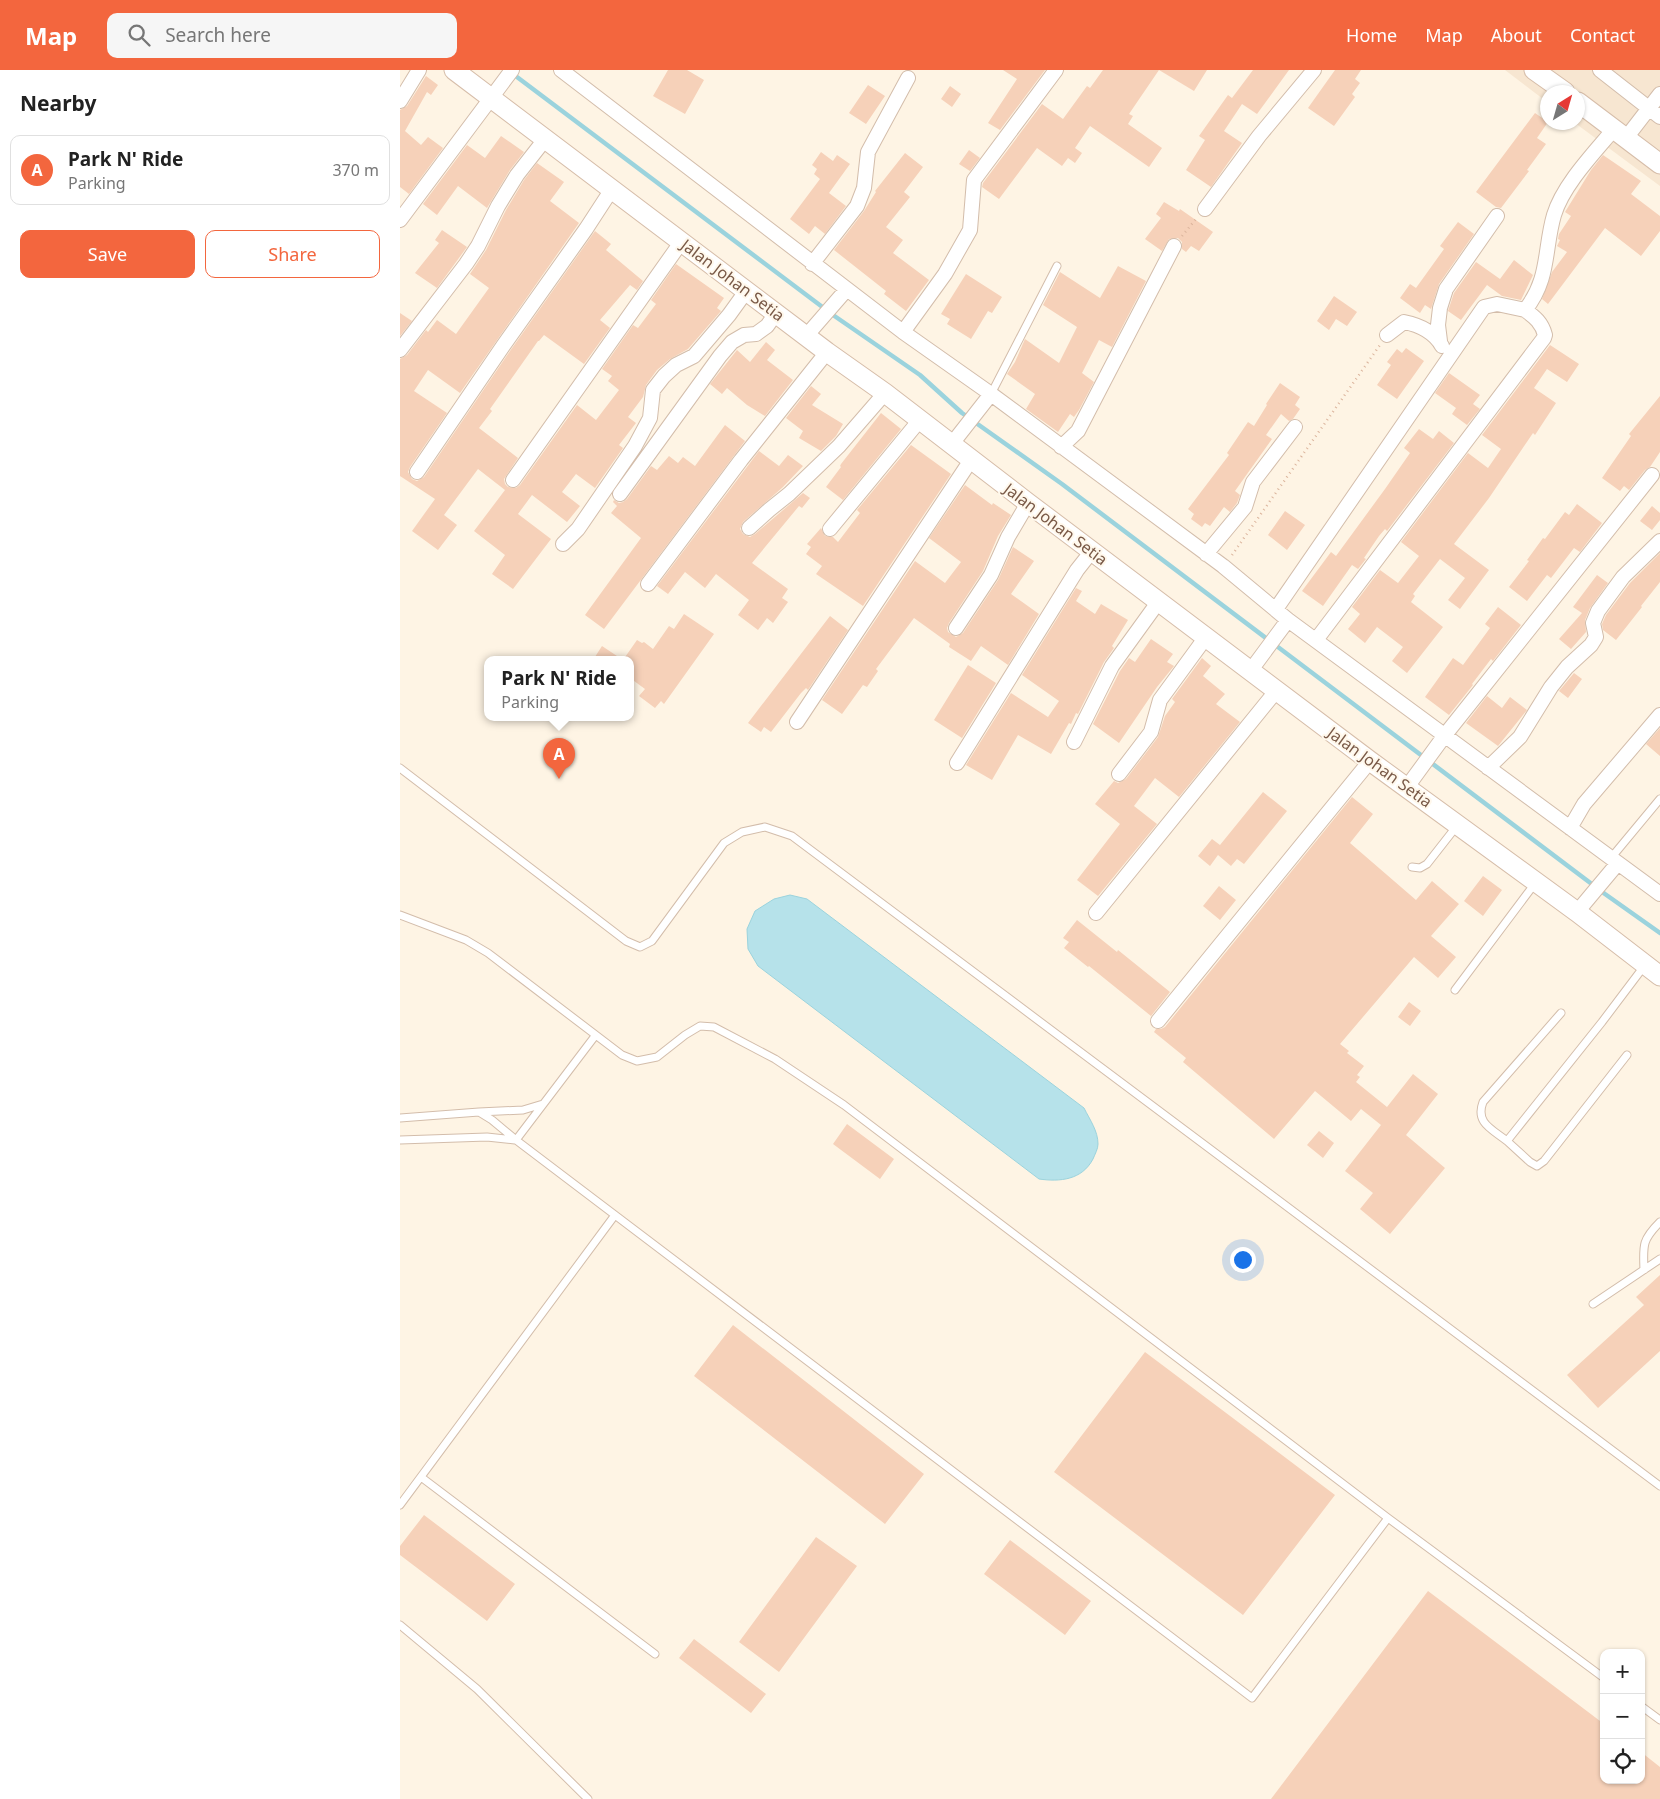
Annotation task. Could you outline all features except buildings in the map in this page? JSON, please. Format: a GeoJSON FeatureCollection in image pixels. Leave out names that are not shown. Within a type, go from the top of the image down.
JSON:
{"type":"FeatureCollection","features":[{"type":"Feature","properties":{"kind":"main road","name":"Jalan Johan Setia"},"geometry":{"type":"LineString","coordinates":[[454,70],[612,189],[679,246],[777,312],[812,330],[828,352],[885,393],[919,421],[957,439],[971,460],[1028,503],[1089,555],[1157,604],[1201,644],[1251,670],[1271,697],[1370,761],[1536,882],[1583,906],[1660,976]]}},
{"type":"Feature","properties":{"kind":"main road"},"geometry":{"type":"LineString","coordinates":[[1534,70],[1554,85]]}},
{"type":"Feature","properties":{"kind":"main road"},"geometry":{"type":"LineString","coordinates":[[1585,107],[1660,164]]}},
{"type":"Feature","properties":{"kind":"street"},"geometry":{"type":"LineString","coordinates":[[400,100],[419,70]]}},
{"type":"Feature","properties":{"kind":"street"},"geometry":{"type":"LineString","coordinates":[[561,70],[812,264],[843,294],[903,332],[989,398],[1061,447],[1224,566],[1276,609],[1285,624],[1316,640],[1441,740],[1488,768],[1570,828],[1613,864],[1660,894]]}},
{"type":"Feature","properties":{"kind":"street"},"geometry":{"type":"LineString","coordinates":[[903,332],[945,274],[970,230],[974,180],[1056,70]]}},
{"type":"Feature","properties":{"kind":"street"},"geometry":{"type":"LineString","coordinates":[[1205,209],[1259,136],[1314,70]]}},
{"type":"Feature","properties":{"kind":"street"},"geometry":{"type":"LineString","coordinates":[[1600,70],[1654,113]]}},
{"type":"Feature","properties":{"kind":"street"},"geometry":{"type":"LineString","coordinates":[[400,220],[457,142],[492,99],[508,75]]}},
{"type":"Feature","properties":{"kind":"street"},"geometry":{"type":"LineString","coordinates":[[812,264],[857,206],[864,188],[868,152],[908,78]]}},
{"type":"Feature","properties":{"kind":"street"},"geometry":{"type":"LineString","coordinates":[[1525,310],[1540,285],[1554,215],[1563,194],[1620,133],[1654,113],[1660,94]]}},
{"type":"Feature","properties":{"kind":"street"},"geometry":{"type":"LineString","coordinates":[[400,350],[466,264],[478,246],[498,206],[518,175],[546,138]]}},
{"type":"Feature","properties":{"kind":"street"},"geometry":{"type":"LineString","coordinates":[[418,472],[502,346],[586,230],[612,189]]}},
{"type":"Feature","properties":{"kind":"street"},"geometry":{"type":"LineString","coordinates":[[1447,358],[1440,342],[1438,325],[1440,308],[1446,288],[1498,216]]}},
{"type":"Feature","properties":{"kind":"street"},"geometry":{"type":"LineString","coordinates":[[513,480],[679,246]]}},
{"type":"Feature","properties":{"kind":"street"},"geometry":{"type":"LineString","coordinates":[[1061,447],[1078,431],[1174,246]]}},
{"type":"Feature","properties":{"kind":"street"},"geometry":{"type":"LineString","coordinates":[[563,544],[578,529],[635,446],[650,418],[653,390],[676,365],[694,356],[704,346],[747,290]]}},
{"type":"Feature","properties":{"kind":"street"},"geometry":{"type":"LineString","coordinates":[[812,330],[843,294]]}},
{"type":"Feature","properties":{"kind":"street"},"geometry":{"type":"LineString","coordinates":[[1276,609],[1447,358],[1484,307],[1490,304],[1497,304],[1525,310],[1536,318],[1542,325],[1544,338],[1316,640]]}},
{"type":"Feature","properties":{"kind":"street"},"geometry":{"type":"LineString","coordinates":[[620,494],[732,342],[744,335],[756,334],[767,326],[777,312]]}},
{"type":"Feature","properties":{"kind":"street"},"geometry":{"type":"LineString","coordinates":[[1388,335],[1404,322],[1417,325],[1440,342]]}},
{"type":"Feature","properties":{"kind":"street"},"geometry":{"type":"LineString","coordinates":[[648,584],[741,460],[828,352]]}},
{"type":"Feature","properties":{"kind":"street"},"geometry":{"type":"LineString","coordinates":[[749,528],[789,494],[839,446],[885,393]]}},
{"type":"Feature","properties":{"kind":"street"},"geometry":{"type":"LineString","coordinates":[[957,439],[989,398]]}},
{"type":"Feature","properties":{"kind":"street"},"geometry":{"type":"LineString","coordinates":[[830,529],[919,421]]}},
{"type":"Feature","properties":{"kind":"street"},"geometry":{"type":"LineString","coordinates":[[1206,554],[1245,506],[1254,482],[1295,427]]}},
{"type":"Feature","properties":{"kind":"street"},"geometry":{"type":"LineString","coordinates":[[797,722],[971,460]]}},
{"type":"Feature","properties":{"kind":"street"},"geometry":{"type":"LineString","coordinates":[[1407,787],[1441,740],[1652,475]]}},
{"type":"Feature","properties":{"kind":"street"},"geometry":{"type":"LineString","coordinates":[[956,628],[991,575],[1008,537],[1028,503]]}},
{"type":"Feature","properties":{"kind":"street"},"geometry":{"type":"LineString","coordinates":[[1488,768],[1520,737],[1551,687],[1567,667],[1591,645],[1596,637],[1594,624],[1598,612],[1623,577],[1660,541]]}},
{"type":"Feature","properties":{"kind":"street"},"geometry":{"type":"LineString","coordinates":[[957,764],[1089,555]]}},
{"type":"Feature","properties":{"kind":"street"},"geometry":{"type":"LineString","coordinates":[[1074,742],[1112,666],[1157,604]]}},
{"type":"Feature","properties":{"kind":"street"},"geometry":{"type":"LineString","coordinates":[[1251,670],[1285,624]]}},
{"type":"Feature","properties":{"kind":"street"},"geometry":{"type":"LineString","coordinates":[[1118,774],[1150,732],[1160,700],[1201,644]]}},
{"type":"Feature","properties":{"kind":"street"},"geometry":{"type":"LineString","coordinates":[[1096,913],[1271,697]]}},
{"type":"Feature","properties":{"kind":"street"},"geometry":{"type":"LineString","coordinates":[[1570,828],[1584,804],[1660,715]]}},
{"type":"Feature","properties":{"kind":"street"},"geometry":{"type":"LineString","coordinates":[[1158,1021],[1370,761]]}},
{"type":"Feature","properties":{"kind":"street"},"geometry":{"type":"LineString","coordinates":[[1583,906],[1613,864]]}},
{"type":"Feature","properties":{"kind":"lane"},"geometry":{"type":"LineString","coordinates":[[989,398],[1057,266]]}},
{"type":"Feature","properties":{"kind":"lane"},"geometry":{"type":"LineString","coordinates":[[400,768],[626,941],[640,946],[652,941],[724,843],[742,832],[765,827],[792,836],[1660,1486]]}},
{"type":"Feature","properties":{"kind":"lane"},"geometry":{"type":"LineString","coordinates":[[1613,864],[1660,799]]}},
{"type":"Feature","properties":{"kind":"lane"},"geometry":{"type":"LineString","coordinates":[[1412,867],[1420,868],[1427,864],[1458,824]]}},
{"type":"Feature","properties":{"kind":"lane"},"geometry":{"type":"LineString","coordinates":[[1455,990],[1536,882]]}},
{"type":"Feature","properties":{"kind":"lane"},"geometry":{"type":"LineString","coordinates":[[400,915],[466,940],[488,953],[622,1055],[638,1061],[657,1057],[700,1026],[714,1027],[775,1059],[844,1104],[1388,1518],[1600,1675]]}},
{"type":"Feature","properties":{"kind":"lane"},"geometry":{"type":"LineString","coordinates":[[1507,1141],[1602,1022],[1645,964]]}},
{"type":"Feature","properties":{"kind":"lane"},"geometry":{"type":"LineString","coordinates":[[1561,1013],[1483,1102],[1480,1110],[1484,1124],[1507,1141],[1530,1162],[1538,1166],[1544,1161],[1627,1055]]}},
{"type":"Feature","properties":{"kind":"lane"},"geometry":{"type":"LineString","coordinates":[[516,1140],[595,1036]]}},
{"type":"Feature","properties":{"kind":"lane"},"geometry":{"type":"LineString","coordinates":[[400,1118],[523,1110],[543,1104]]}},
{"type":"Feature","properties":{"kind":"lane"},"geometry":{"type":"LineString","coordinates":[[479,1112],[1252,1698],[1388,1518]]}},
{"type":"Feature","properties":{"kind":"lane"},"geometry":{"type":"LineString","coordinates":[[400,1140],[487,1137],[516,1140]]}},
{"type":"Feature","properties":{"kind":"lane"},"geometry":{"type":"LineString","coordinates":[[400,1505],[615,1216]]}},
{"type":"Feature","properties":{"kind":"lane"},"geometry":{"type":"LineString","coordinates":[[1644,1270],[1643,1248],[1648,1234],[1660,1222]]}},
{"type":"Feature","properties":{"kind":"lane"},"geometry":{"type":"LineString","coordinates":[[1594,1304],[1660,1259]]}},
{"type":"Feature","properties":{"kind":"lane"},"geometry":{"type":"LineString","coordinates":[[421,1477],[655,1654]]}},
{"type":"Feature","properties":{"kind":"lane"},"geometry":{"type":"LineString","coordinates":[[400,1625],[477,1688],[588,1799]]}},
{"type":"Feature","properties":{"kind":"lane"},"geometry":{"type":"LineString","coordinates":[[1645,1709],[1660,1720]]}},
{"type":"Feature","properties":{"kind":"path"},"geometry":{"type":"LineString","coordinates":[[1174,246],[1205,209]]}},
{"type":"Feature","properties":{"kind":"path"},"geometry":{"type":"LineString","coordinates":[[1224,566],[1388,335]]}},
{"type":"Feature","properties":{"kind":"shaded area"},"geometry":{"type":"Polygon","coordinates":[[[1505,70],[1660,70],[1660,186],[1584,130],[1585,85],[1540,85],[1540,97],[1505,70]]]}},
{"type":"Feature","properties":{"kind":"water"},"geometry":{"type":"Polygon","coordinates":[[[790,895],[807,899],[1084,1108],[1098,1139],[1097,1150],[1088,1166],[1070,1178],[1062,1180],[1039,1179],[758,966],[748,949],[747,929],[755,911],[774,899],[790,895]]]}},
{"type":"Feature","properties":{"kind":"waterway"},"geometry":{"type":"LineString","coordinates":[[513,74],[833,315],[920,375],[962,413],[1062,484],[1605,894],[1660,933]]}},
{"type":"Feature","properties":{"kind":"place","name":"Park N' Ride"},"geometry":{"type":"Point","coordinates":[559,779]}}]}
